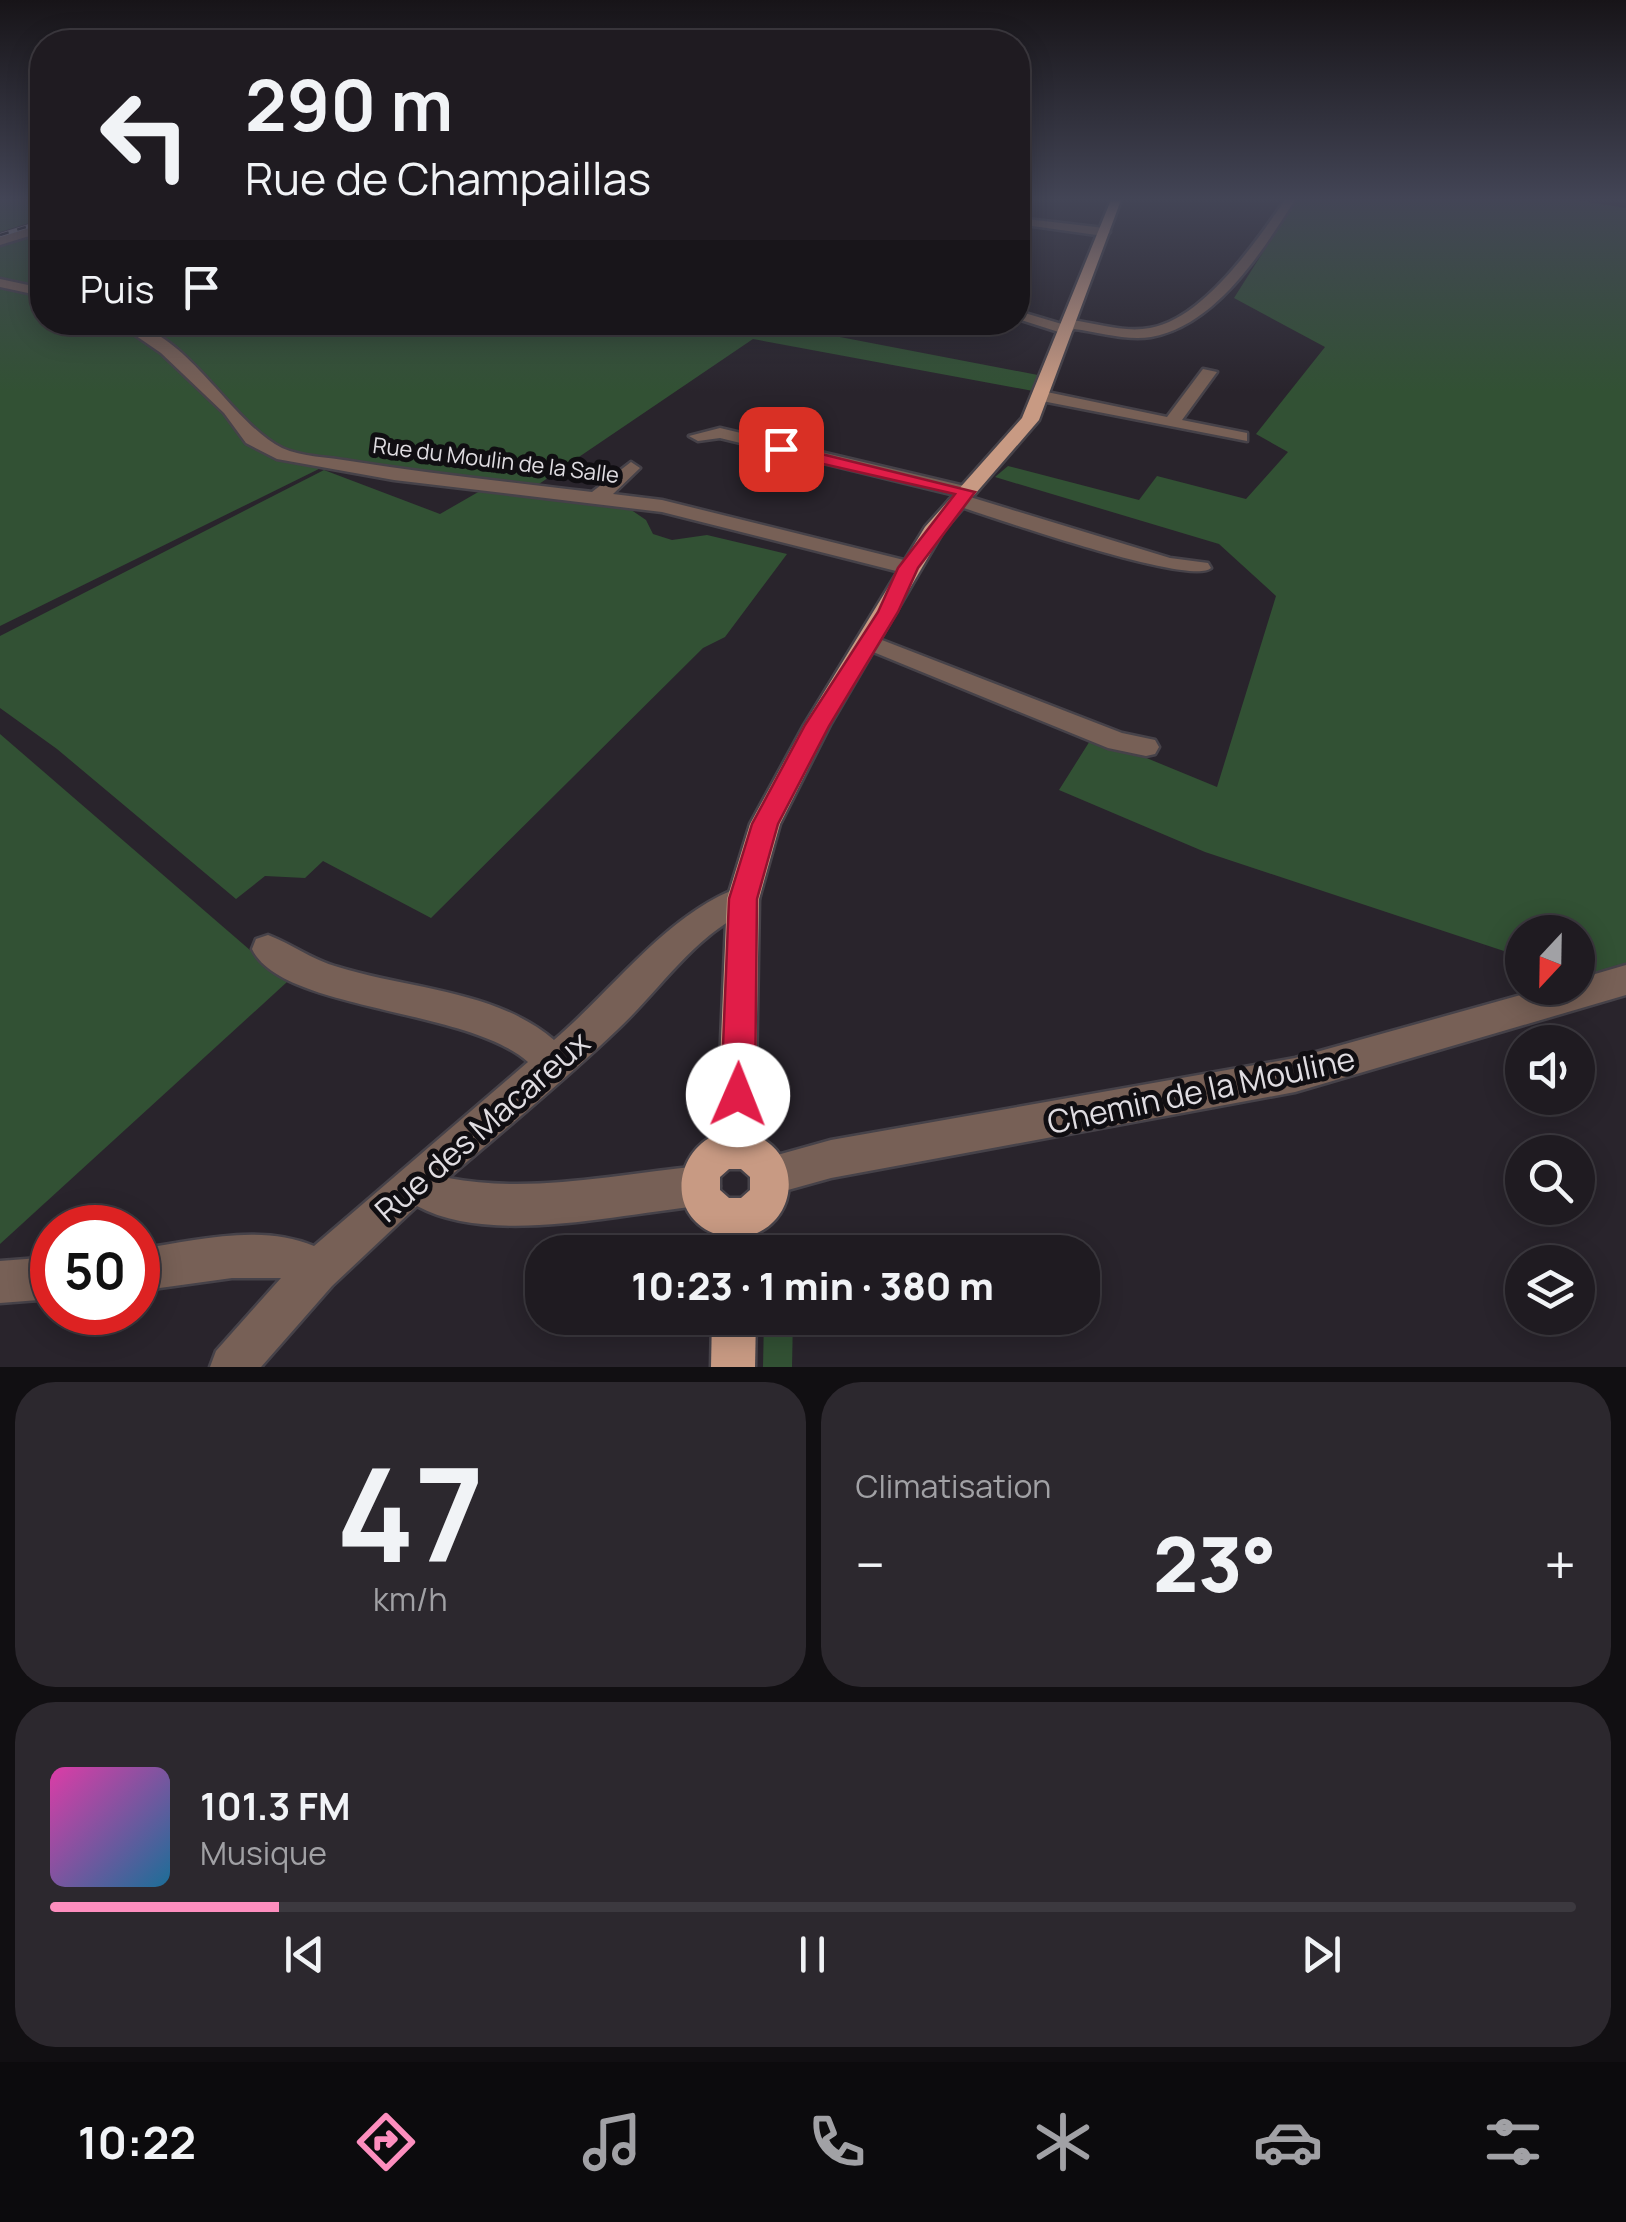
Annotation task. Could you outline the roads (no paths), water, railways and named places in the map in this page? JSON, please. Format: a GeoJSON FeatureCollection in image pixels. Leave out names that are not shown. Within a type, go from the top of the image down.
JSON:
{"type":"FeatureCollection","features":[{"type":"Feature","properties":{"kind":"main road"},"geometry":{"type":"LineString","coordinates":[[736,1148],[743,899],[752,859],[780,794],[908,568],[962,496],[1018,436],[1042,396],[1092,264]]}},
{"type":"Feature","properties":{"kind":"main road"},"geometry":{"type":"LineString","coordinates":[[733,1235],[724,1218],[706,1206],[700,1186],[707,1164],[736,1148],[758,1154],[770,1175],[762,1206],[735,1235]]}},
{"type":"Feature","properties":{"kind":"main road"},"geometry":{"type":"LineString","coordinates":[[733,1367],[734,1335]]}},
{"type":"Feature","properties":{"kind":"street"},"geometry":{"type":"LineString","coordinates":[[1030,318],[1069,328],[1150,333],[1172,325],[1244,264]]}},
{"type":"Feature","properties":{"kind":"street"},"geometry":{"type":"LineString","coordinates":[[0,282],[30,289]]}},
{"type":"Feature","properties":{"kind":"street","name":"Rue du Moulin de la Salle"},"geometry":{"type":"LineString","coordinates":[[148,335],[230,409],[263,449],[352,468],[599,496],[682,511],[908,568]]}},
{"type":"Feature","properties":{"kind":"street"},"geometry":{"type":"LineString","coordinates":[[1172,422],[1209,372]]}},
{"type":"Feature","properties":{"kind":"street"},"geometry":{"type":"LineString","coordinates":[[1042,396],[1241,437]]}},
{"type":"Feature","properties":{"kind":"street"},"geometry":{"type":"LineString","coordinates":[[698,436],[720,434],[962,496],[1168,564],[1200,568]]}},
{"type":"Feature","properties":{"kind":"street"},"geometry":{"type":"LineString","coordinates":[[599,496],[632,468]]}},
{"type":"Feature","properties":{"kind":"street"},"geometry":{"type":"LineString","coordinates":[[869,642],[1117,741],[1146,747]]}},
{"type":"Feature","properties":{"kind":"street","name":"Rue des Macareux"},"geometry":{"type":"LineString","coordinates":[[232,1367],[318,1270],[646,982],[701,921],[743,899]]}},
{"type":"Feature","properties":{"kind":"street"},"geometry":{"type":"LineString","coordinates":[[268,948],[314,975],[486,1020],[521,1035],[553,1062]]}},
{"type":"Feature","properties":{"kind":"street","name":"Chemin de la Mouline"},"geometry":{"type":"LineString","coordinates":[[770,1175],[831,1159],[1294,1075],[1626,980]]}},
{"type":"Feature","properties":{"kind":"street"},"geometry":{"type":"LineString","coordinates":[[414,1184],[446,1202],[580,1200],[700,1186]]}},
{"type":"Feature","properties":{"kind":"street"},"geometry":{"type":"LineString","coordinates":[[160,1268],[266,1257],[294,1258],[318,1270]]}},
{"type":"Feature","properties":{"kind":"street"},"geometry":{"type":"LineString","coordinates":[[0,1282],[30,1280]]}}]}
